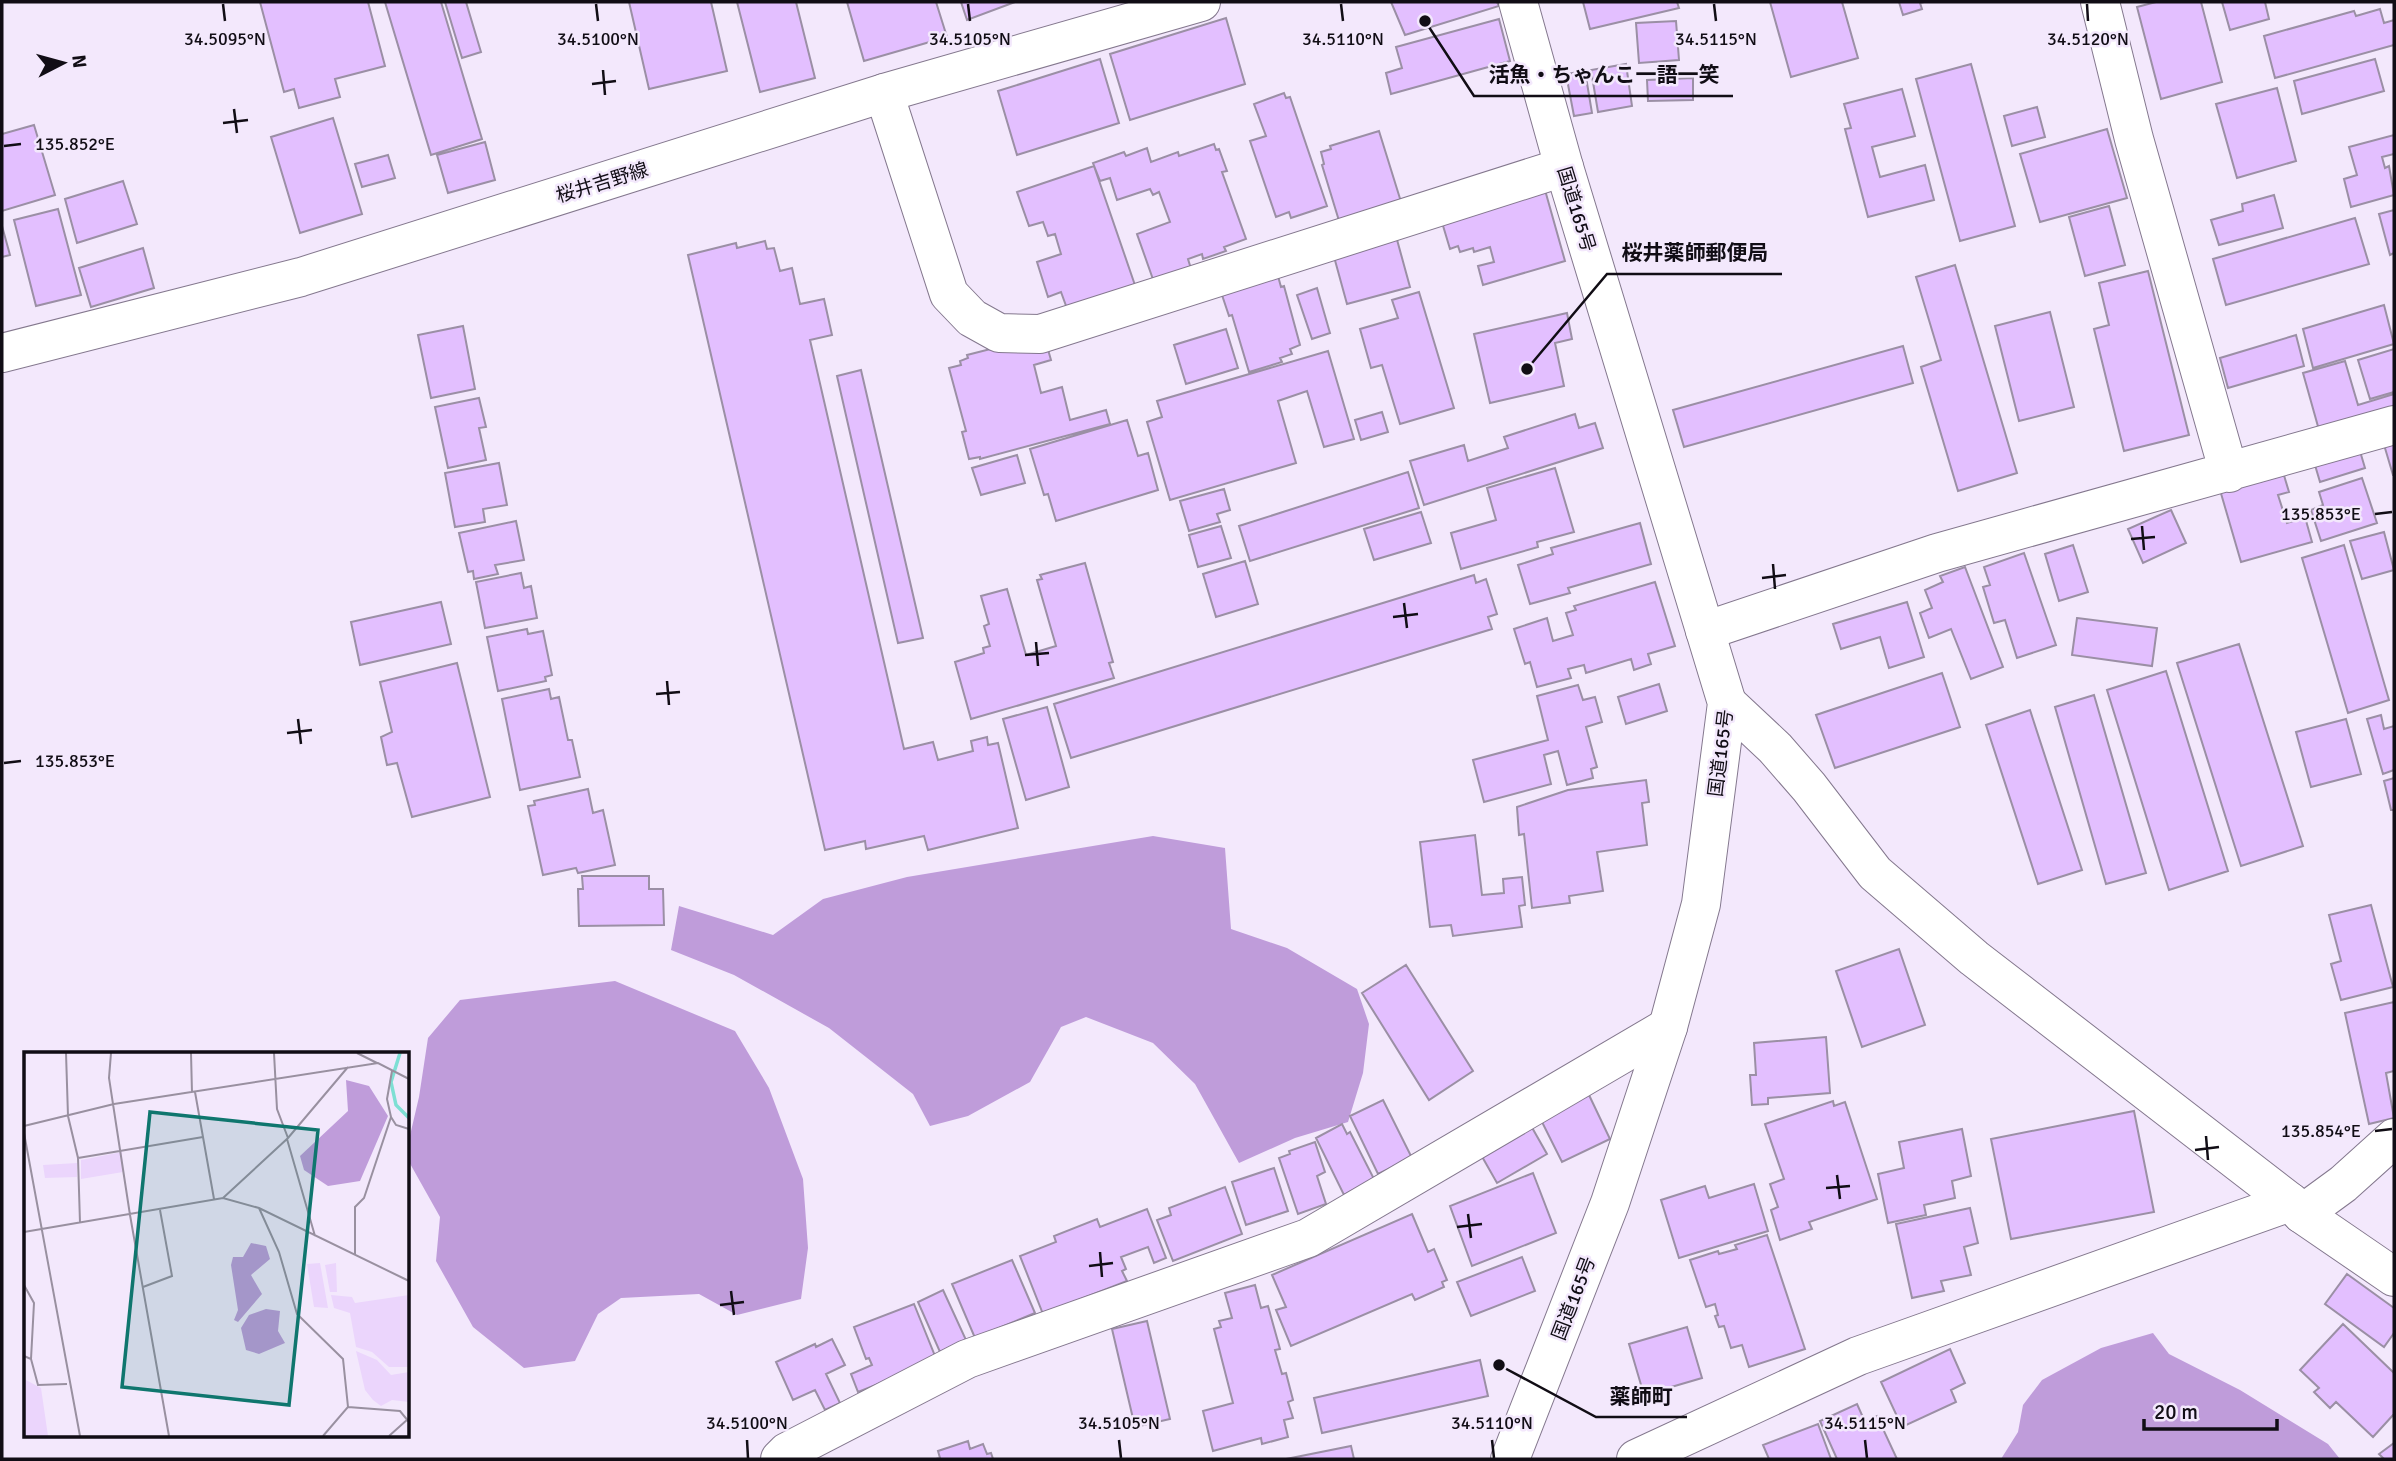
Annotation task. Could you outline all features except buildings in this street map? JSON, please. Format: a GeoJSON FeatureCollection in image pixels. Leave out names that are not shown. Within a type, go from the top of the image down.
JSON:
{"type":"FeatureCollection","features":[{"type":"Feature","properties":{"kind":"main road","name":"桜井吉野線"},"geometry":{"type":"LineString","coordinates":[[2,353],[301,277],[884,93],[1200,2]]}},
{"type":"Feature","properties":{"kind":"main road","name":"国道165号"},"geometry":{"type":"LineString","coordinates":[[1510,1459],[1610,1203],[1668,1027],[1701,904],[1727,703],[1564,167],[1518,2]]}},
{"type":"Feature","properties":{"kind":"main road"},"geometry":{"type":"LineString","coordinates":[[2100,2],[2134,139],[2229,473]]}},
{"type":"Feature","properties":{"kind":"main road"},"geometry":{"type":"LineString","coordinates":[[884,93],[949,294],[972,318],[999,333],[1040,334],[1564,167]]}},
{"type":"Feature","properties":{"kind":"main road"},"geometry":{"type":"LineString","coordinates":[[1705,632],[1937,553],[2394,425]]}},
{"type":"Feature","properties":{"kind":"main road"},"geometry":{"type":"LineString","coordinates":[[1727,703],[1775,748],[1809,787],[1875,873],[1974,958],[2296,1208],[2394,1277]]}},
{"type":"Feature","properties":{"kind":"main road"},"geometry":{"type":"LineString","coordinates":[[780,1459],[787,1452],[967,1359],[1308,1238],[1668,1027]]}},
{"type":"Feature","properties":{"kind":"main road"},"geometry":{"type":"LineString","coordinates":[[1636,1459],[1857,1356],[2296,1208],[2343,1184],[2394,1138]]}},
{"type":"Feature","properties":{"kind":"shaded area"},"geometry":{"type":"Polygon","coordinates":[[[1153,836],[1225,848],[1231,929],[1287,948],[1357,989],[1369,1024],[1363,1073],[1348,1122],[1295,1138],[1239,1163],[1195,1084],[1153,1043],[1086,1017],[1061,1027],[1030,1082],[968,1116],[930,1126],[913,1094],[829,1028],[734,975],[671,950],[679,906],[773,935],[823,899],[907,877],[1153,836]]]}},
{"type":"Feature","properties":{"kind":"shaded area"},"geometry":{"type":"Polygon","coordinates":[[[615,981],[735,1031],[769,1088],[803,1179],[808,1248],[801,1299],[737,1315],[699,1294],[621,1298],[598,1314],[575,1361],[524,1368],[473,1327],[436,1261],[440,1217],[410,1164],[410,1135],[428,1038],[460,1000],[615,981]]]}},
{"type":"Feature","properties":{"kind":"shaded area"},"geometry":{"type":"Polygon","coordinates":[[[2153,1333],[2169,1354],[2240,1390],[2328,1444],[2340,1459],[2001,1459],[2018,1432],[2023,1405],[2042,1380],[2101,1348],[2153,1333]]]}},
{"type":"Feature","properties":{"kind":"place","name":"活魚・ちゃんこ一語一笑"},"geometry":{"type":"Point","coordinates":[1425,21]}},
{"type":"Feature","properties":{"kind":"place","name":"桜井薬師郵便局"},"geometry":{"type":"Point","coordinates":[1527,369]}},
{"type":"Feature","properties":{"kind":"place","name":"薬師町"},"geometry":{"type":"Point","coordinates":[1499,1365]}}]}
